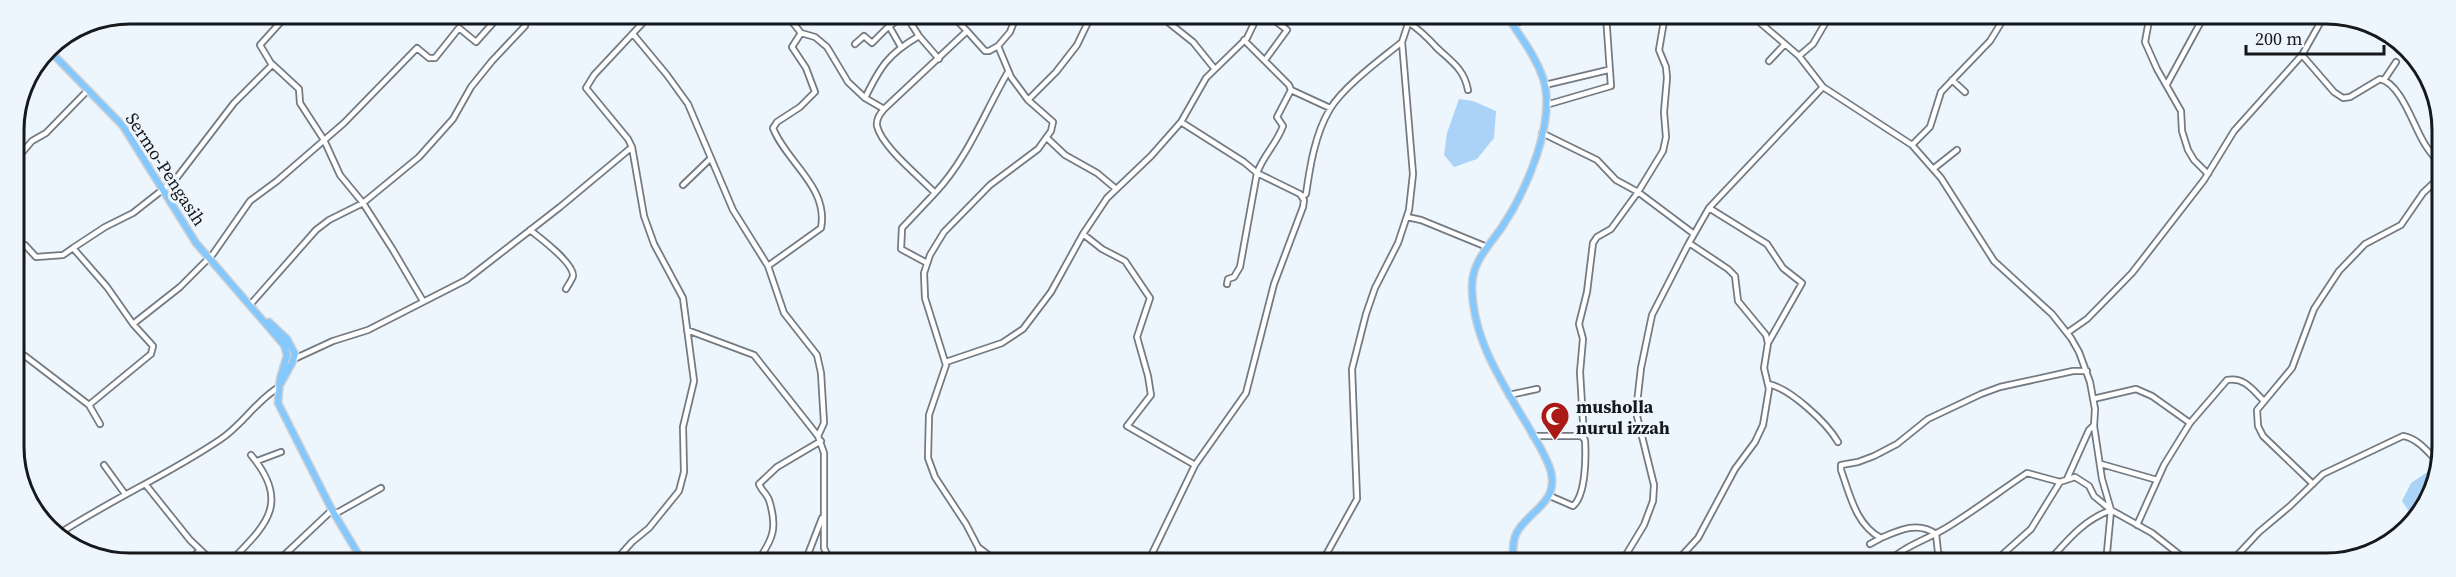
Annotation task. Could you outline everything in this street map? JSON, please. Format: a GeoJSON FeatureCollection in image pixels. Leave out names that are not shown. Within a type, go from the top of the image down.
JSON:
{"type":"FeatureCollection","features":[{"type":"Feature","properties":{"kind":"main road"},"geometry":{"type":"LineString","coordinates":[[1512,24],[1535,59],[1545,85],[1546,105],[1542,133],[1533,169],[1521,196],[1487,247],[1473,274],[1472,297],[1477,325],[1486,350],[1551,471],[1553,485],[1550,496],[1518,531],[1514,539],[1513,553]]}},
{"type":"Feature","properties":{"kind":"main road","name":"Sermo-Pengasih"},"geometry":{"type":"LineString","coordinates":[[54,56],[129,134],[162,190],[208,258],[252,307],[286,350],[278,403],[358,553]]}},
{"type":"Feature","properties":{"kind":"main road","name":"Sermo-Pengasih"},"geometry":{"type":"LineString","coordinates":[[252,307],[287,339],[293,349],[294,359]]}},
{"type":"Feature","properties":{"kind":"main road"},"geometry":{"type":"LineString","coordinates":[[279,387],[294,359]]}},
{"type":"Feature","properties":{"kind":"street"},"geometry":{"type":"LineString","coordinates":[[279,24],[260,45],[261,50],[272,64],[299,89],[300,103],[324,140],[340,175],[363,203],[423,301]]}},
{"type":"Feature","properties":{"kind":"street"},"geometry":{"type":"LineString","coordinates":[[133,324],[180,287],[216,250],[250,201],[277,181],[360,108],[417,48],[430,59],[435,58],[459,28],[476,42],[492,24]]}},
{"type":"Feature","properties":{"kind":"street"},"geometry":{"type":"LineString","coordinates":[[622,553],[649,528],[676,496],[681,484],[684,472],[683,427],[693,381],[683,298],[654,244],[644,216],[632,147],[586,88],[594,75],[642,24]]}},
{"type":"Feature","properties":{"kind":"street"},"geometry":{"type":"LineString","coordinates":[[794,24],[801,33],[821,41],[832,54],[848,82],[865,98],[884,109]]}},
{"type":"Feature","properties":{"kind":"street"},"geometry":{"type":"LineString","coordinates":[[855,44],[864,36],[872,43],[892,24]]}},
{"type":"Feature","properties":{"kind":"street"},"geometry":{"type":"LineString","coordinates":[[912,24],[939,59]]}},
{"type":"Feature","properties":{"kind":"street"},"geometry":{"type":"LineString","coordinates":[[960,24],[985,51],[999,46],[1013,24]]}},
{"type":"Feature","properties":{"kind":"street"},"geometry":{"type":"LineString","coordinates":[[1028,100],[1056,72],[1077,45],[1087,24]]}},
{"type":"Feature","properties":{"kind":"street"},"geometry":{"type":"LineString","coordinates":[[1171,24],[1193,42],[1214,68]]}},
{"type":"Feature","properties":{"kind":"street"},"geometry":{"type":"LineString","coordinates":[[946,362],[997,345],[1023,329],[1051,292],[1083,234],[1115,188],[1151,156],[1181,122],[1197,91],[1214,68],[1245,40],[1255,24]]}},
{"type":"Feature","properties":{"kind":"street"},"geometry":{"type":"LineString","coordinates":[[1265,60],[1287,30],[1279,24]]}},
{"type":"Feature","properties":{"kind":"street"},"geometry":{"type":"LineString","coordinates":[[1327,553],[1357,499],[1352,369],[1375,288],[1398,243],[1407,217],[1413,174],[1402,42],[1407,24]]}},
{"type":"Feature","properties":{"kind":"street"},"geometry":{"type":"LineString","coordinates":[[1411,24],[1424,33],[1459,66],[1468,90]]}},
{"type":"Feature","properties":{"kind":"street"},"geometry":{"type":"LineString","coordinates":[[1546,105],[1610,87],[1612,84],[1608,70],[1606,24]]}},
{"type":"Feature","properties":{"kind":"street"},"geometry":{"type":"LineString","coordinates":[[1550,496],[1574,506],[1577,504],[1583,485],[1586,456],[1580,372],[1583,339],[1579,324],[1587,292],[1593,243],[1597,237],[1611,229],[1638,192],[1663,151],[1667,78],[1666,67],[1659,50],[1663,24]]}},
{"type":"Feature","properties":{"kind":"street"},"geometry":{"type":"LineString","coordinates":[[1762,24],[1799,56],[1823,87],[1912,145],[1960,206],[1994,261],[2052,314],[2067,333],[2087,371],[2094,399],[2094,425],[2102,479],[2111,510],[2107,553]]}},
{"type":"Feature","properties":{"kind":"street"},"geometry":{"type":"LineString","coordinates":[[1799,56],[1812,44],[1824,24]]}},
{"type":"Feature","properties":{"kind":"street"},"geometry":{"type":"LineString","coordinates":[[1912,145],[1930,127],[1941,92],[1990,41],[2000,24]]}},
{"type":"Feature","properties":{"kind":"street"},"geometry":{"type":"LineString","coordinates":[[2148,24],[2145,42],[2157,69],[2181,111],[2182,131],[2188,150],[2208,174]]}},
{"type":"Feature","properties":{"kind":"street"},"geometry":{"type":"LineString","coordinates":[[2167,84],[2200,24]]}},
{"type":"Feature","properties":{"kind":"street"},"geometry":{"type":"LineString","coordinates":[[2067,333],[2107,300],[2132,273],[2208,174],[2234,131],[2302,55],[2319,24]]}},
{"type":"Feature","properties":{"kind":"street"},"geometry":{"type":"LineString","coordinates":[[252,307],[316,230],[329,219],[363,203],[419,157],[453,119],[471,87],[485,69],[525,26]]}},
{"type":"Feature","properties":{"kind":"street"},"geometry":{"type":"LineString","coordinates":[[889,26],[901,47]]}},
{"type":"Feature","properties":{"kind":"street"},"geometry":{"type":"LineString","coordinates":[[935,193],[897,156],[877,125],[884,109],[967,31]]}},
{"type":"Feature","properties":{"kind":"street"},"geometry":{"type":"LineString","coordinates":[[768,266],[822,225],[820,206],[807,176],[791,158],[773,128],[777,122],[800,107],[815,92],[806,68],[792,47],[801,33]]}},
{"type":"Feature","properties":{"kind":"street"},"geometry":{"type":"LineString","coordinates":[[633,34],[688,104],[733,210],[768,266],[784,313],[817,356],[821,373],[824,423],[820,438],[777,467],[759,484],[768,498],[773,530],[772,541],[763,553]]}},
{"type":"Feature","properties":{"kind":"street"},"geometry":{"type":"LineString","coordinates":[[865,98],[881,65],[901,47],[919,36]]}},
{"type":"Feature","properties":{"kind":"street"},"geometry":{"type":"LineString","coordinates":[[1245,40],[1292,90],[1330,108]]}},
{"type":"Feature","properties":{"kind":"street"},"geometry":{"type":"LineString","coordinates":[[1302,197],[1306,194],[1314,151],[1330,108],[1355,81],[1402,42]]}},
{"type":"Feature","properties":{"kind":"street"},"geometry":{"type":"LineString","coordinates":[[1769,61],[1785,44]]}},
{"type":"Feature","properties":{"kind":"street"},"geometry":{"type":"LineString","coordinates":[[980,553],[966,524],[935,477],[927,458],[929,416],[946,369],[946,362],[925,298],[924,273],[936,242],[957,218],[990,185],[1038,149],[1052,131],[1053,122],[1028,100],[1008,72],[999,46]]}},
{"type":"Feature","properties":{"kind":"street"},"geometry":{"type":"LineString","coordinates":[[2302,55],[2334,92],[2343,99],[2380,79],[2384,80],[2401,98],[2424,144],[2432,154]]}},
{"type":"Feature","properties":{"kind":"street"},"geometry":{"type":"LineString","coordinates":[[2384,80],[2396,62]]}},
{"type":"Feature","properties":{"kind":"street"},"geometry":{"type":"LineString","coordinates":[[24,245],[36,257],[63,255],[105,227],[133,213],[182,172],[212,129],[272,64]]}},
{"type":"Feature","properties":{"kind":"street"},"geometry":{"type":"LineString","coordinates":[[1545,85],[1608,70]]}},
{"type":"Feature","properties":{"kind":"street"},"geometry":{"type":"LineString","coordinates":[[927,263],[901,249],[902,228],[951,177],[964,157],[1008,72]]}},
{"type":"Feature","properties":{"kind":"street"},"geometry":{"type":"LineString","coordinates":[[1952,80],[1965,92]]}},
{"type":"Feature","properties":{"kind":"street"},"geometry":{"type":"LineString","coordinates":[[1627,553],[1644,525],[1653,501],[1654,485],[1636,412],[1641,368],[1652,315],[1709,208],[1823,87]]}},
{"type":"Feature","properties":{"kind":"street"},"geometry":{"type":"LineString","coordinates":[[24,150],[32,141],[46,133],[88,90]]}},
{"type":"Feature","properties":{"kind":"street"},"geometry":{"type":"LineString","coordinates":[[1227,284],[1228,279],[1234,276],[1240,267],[1261,160],[1281,132],[1283,126],[1277,117],[1292,90]]}},
{"type":"Feature","properties":{"kind":"street"},"geometry":{"type":"LineString","coordinates":[[1181,122],[1257,172],[1302,197]]}},
{"type":"Feature","properties":{"kind":"street"},"geometry":{"type":"LineString","coordinates":[[1542,133],[1597,160],[1616,180],[1638,192],[1694,234]]}},
{"type":"Feature","properties":{"kind":"street"},"geometry":{"type":"LineString","coordinates":[[1047,138],[1065,155],[1097,173],[1115,188]]}},
{"type":"Feature","properties":{"kind":"street"},"geometry":{"type":"LineString","coordinates":[[294,359],[333,341],[368,330],[466,280],[632,147]]}},
{"type":"Feature","properties":{"kind":"street"},"geometry":{"type":"LineString","coordinates":[[1933,169],[1957,150]]}},
{"type":"Feature","properties":{"kind":"street"},"geometry":{"type":"LineString","coordinates":[[683,185],[711,158]]}},
{"type":"Feature","properties":{"kind":"street"},"geometry":{"type":"LineString","coordinates":[[2313,484],[2263,436],[2258,426],[2257,410],[2292,368],[2314,309],[2339,272],[2365,244],[2401,225],[2423,193],[2432,185]]}},
{"type":"Feature","properties":{"kind":"street"},"geometry":{"type":"LineString","coordinates":[[1152,553],[1195,465],[1246,393],[1274,284],[1303,207],[1302,197]]}},
{"type":"Feature","properties":{"kind":"street"},"geometry":{"type":"LineString","coordinates":[[1684,553],[1698,538],[1735,469],[1755,442],[1763,425],[1768,384],[1764,368],[1768,343],[1802,283],[1784,268],[1767,244],[1709,208]]}},
{"type":"Feature","properties":{"kind":"street"},"geometry":{"type":"LineString","coordinates":[[1407,217],[1421,220],[1487,247]]}},
{"type":"Feature","properties":{"kind":"street"},"geometry":{"type":"LineString","coordinates":[[530,230],[556,252],[571,270],[573,276],[566,289]]}},
{"type":"Feature","properties":{"kind":"street"},"geometry":{"type":"LineString","coordinates":[[1083,234],[1102,249],[1125,261],[1150,298],[1137,337],[1148,376],[1150,395],[1127,426],[1195,465]]}},
{"type":"Feature","properties":{"kind":"street"},"geometry":{"type":"LineString","coordinates":[[1689,243],[1735,276],[1738,301],[1766,335],[1768,343]]}},
{"type":"Feature","properties":{"kind":"street"},"geometry":{"type":"LineString","coordinates":[[73,248],[153,346],[153,351],[89,405]]}},
{"type":"Feature","properties":{"kind":"street"},"geometry":{"type":"LineString","coordinates":[[687,330],[754,355],[820,438],[824,453],[824,548],[826,553]]}},
{"type":"Feature","properties":{"kind":"street"},"geometry":{"type":"LineString","coordinates":[[24,356],[89,405],[100,424]]}},
{"type":"Feature","properties":{"kind":"street"},"geometry":{"type":"LineString","coordinates":[[1881,538],[1866,528],[1857,512],[1841,465],[1858,462],[1882,452],[1897,444],[1928,419],[1981,394],[2000,387],[2073,371],[2087,371]]}},
{"type":"Feature","properties":{"kind":"street"},"geometry":{"type":"LineString","coordinates":[[2137,525],[2157,480],[2190,423],[2227,380],[2244,381],[2263,400]]}},
{"type":"Feature","properties":{"kind":"street"},"geometry":{"type":"LineString","coordinates":[[1768,384],[1800,402],[1833,432],[1838,442]]}},
{"type":"Feature","properties":{"kind":"street"},"geometry":{"type":"LineString","coordinates":[[65,530],[125,494],[146,485],[229,433],[255,404],[279,387]]}},
{"type":"Feature","properties":{"kind":"street"},"geometry":{"type":"LineString","coordinates":[[1509,394],[1537,389]]}},
{"type":"Feature","properties":{"kind":"street"},"geometry":{"type":"LineString","coordinates":[[2094,399],[2136,389],[2152,396],[2190,423]]}},
{"type":"Feature","properties":{"kind":"street"},"geometry":{"type":"LineString","coordinates":[[2067,479],[2089,430],[2094,425]]}},
{"type":"Feature","properties":{"kind":"street"},"geometry":{"type":"LineString","coordinates":[[1533,436],[1560,435],[1584,438]]}},
{"type":"Feature","properties":{"kind":"street"},"geometry":{"type":"LineString","coordinates":[[2239,553],[2323,474],[2403,436],[2416,441],[2432,455]]}},
{"type":"Feature","properties":{"kind":"street"},"geometry":{"type":"LineString","coordinates":[[257,461],[280,452]]}},
{"type":"Feature","properties":{"kind":"street"},"geometry":{"type":"LineString","coordinates":[[239,553],[260,531],[269,517],[270,490],[257,461],[251,455]]}},
{"type":"Feature","properties":{"kind":"street"},"geometry":{"type":"LineString","coordinates":[[2101,464],[2157,480]]}},
{"type":"Feature","properties":{"kind":"street"},"geometry":{"type":"LineString","coordinates":[[104,465],[125,494]]}},
{"type":"Feature","properties":{"kind":"street"},"geometry":{"type":"LineString","coordinates":[[1897,553],[1936,534],[1982,506],[2027,473],[2060,482]]}},
{"type":"Feature","properties":{"kind":"street"},"geometry":{"type":"LineString","coordinates":[[2004,553],[2031,529],[2060,482],[2075,477],[2089,486],[2094,496],[2111,510],[2152,533],[2177,553]]}},
{"type":"Feature","properties":{"kind":"street"},"geometry":{"type":"LineString","coordinates":[[146,485],[204,553]]}},
{"type":"Feature","properties":{"kind":"street"},"geometry":{"type":"LineString","coordinates":[[287,553],[334,512],[381,488]]}},
{"type":"Feature","properties":{"kind":"street"},"geometry":{"type":"LineString","coordinates":[[2056,553],[2093,516],[2111,510]]}},
{"type":"Feature","properties":{"kind":"street"},"geometry":{"type":"LineString","coordinates":[[808,553],[824,512]]}},
{"type":"Feature","properties":{"kind":"street"},"geometry":{"type":"LineString","coordinates":[[1870,544],[1907,528],[1925,528],[1936,534]]}},
{"type":"Feature","properties":{"kind":"street"},"geometry":{"type":"LineString","coordinates":[[1936,534],[1939,553]]}},
{"type":"Feature","properties":{"kind":"street"},"geometry":{"type":"LineString","coordinates":[[978,547],[986,553]]}},
{"type":"Feature","properties":{"kind":"street"},"geometry":{"type":"LineString","coordinates":[[197,553],[200,550]]}},
{"type":"Feature","properties":{"kind":"shaded area"},"geometry":{"type":"Polygon","coordinates":[[[1459,99],[1473,101],[1496,111],[1494,138],[1477,159],[1454,167],[1444,155],[1447,133],[1459,99]]]}},
{"type":"Feature","properties":{"kind":"shaded area"},"geometry":{"type":"Polygon","coordinates":[[[2429,471],[2424,488],[2410,512],[2402,501],[2411,483],[2429,471]]]}},
{"type":"Feature","properties":{"kind":"place","name":"musholla nurul izzah"},"geometry":{"type":"Point","coordinates":[1555,442]}}]}
